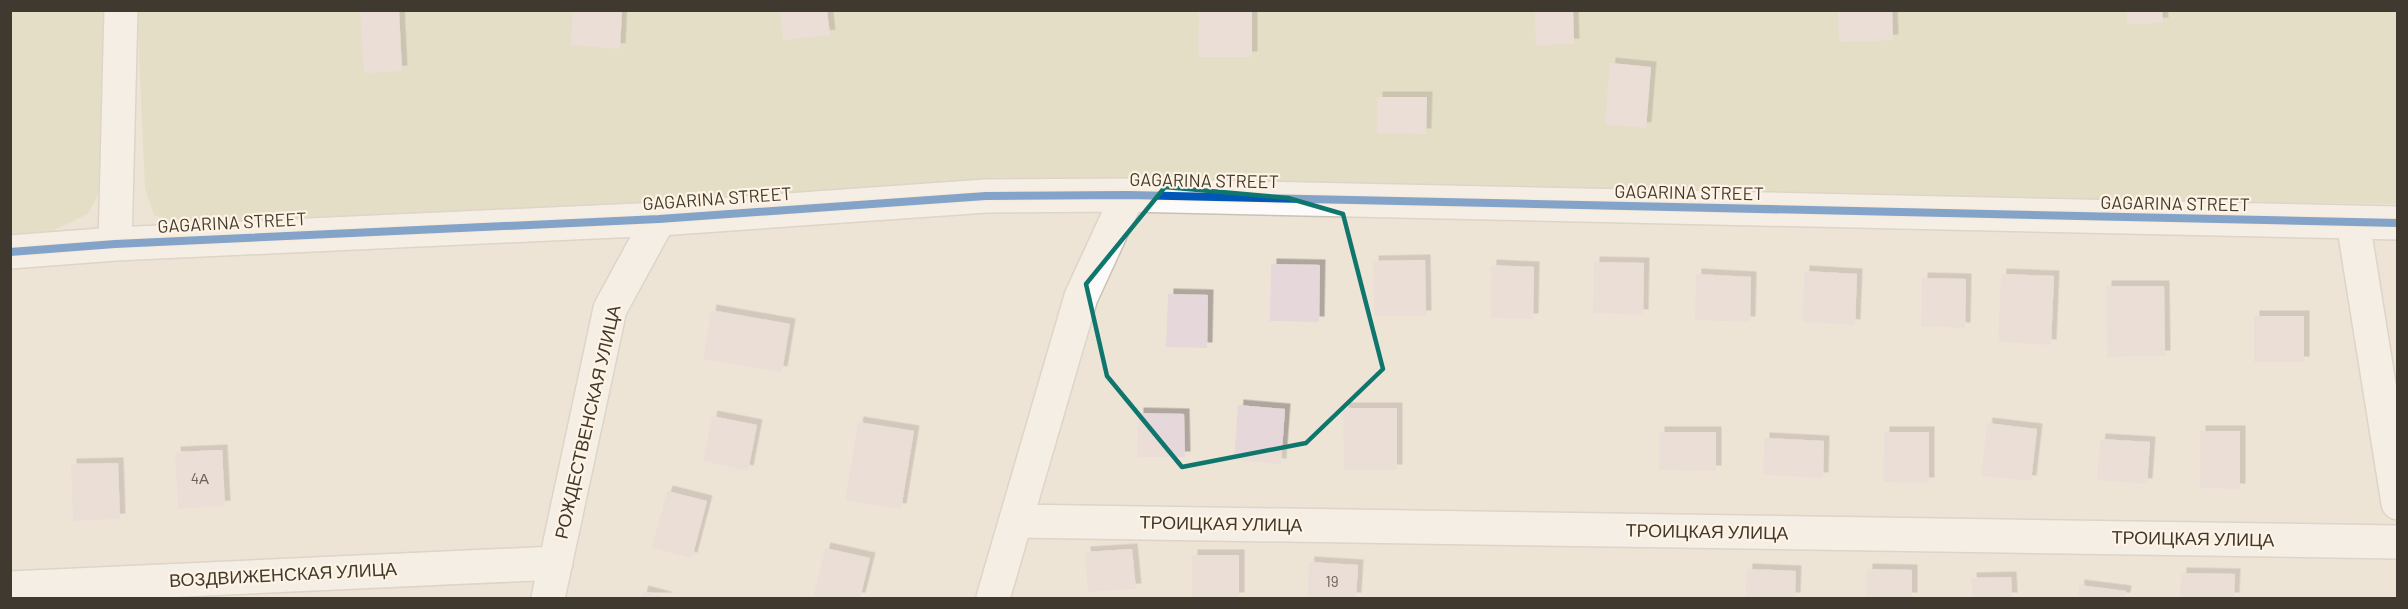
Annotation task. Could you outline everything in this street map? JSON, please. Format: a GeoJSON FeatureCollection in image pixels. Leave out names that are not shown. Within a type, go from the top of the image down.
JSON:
{"type":"FeatureCollection","features":[{"type":"Feature","properties":{"kind":"street"},"geometry":{"type":"LineString","coordinates":[[115,244],[121,10]]}},
{"type":"Feature","properties":{"kind":"street"},"geometry":{"type":"LineString","coordinates":[[993,598],[1081,297],[1128,195]]}},
{"type":"Feature","properties":{"kind":"street","name":"GAGARINA STREET"},"geometry":{"type":"LineString","coordinates":[[10,252],[115,244],[659,219],[986,196],[1128,195],[2397,223]]}},
{"type":"Feature","properties":{"kind":"street","name":"РОЖДЕСТВЕНСКАЯ УЛИЦА"},"geometry":{"type":"LineString","coordinates":[[548,598],[610,309],[659,219]]}},
{"type":"Feature","properties":{"kind":"street"},"geometry":{"type":"LineString","coordinates":[[2353,222],[2397,503]]}},
{"type":"Feature","properties":{"kind":"street","name":"ТРОИЦКАЯ УЛИЦА"},"geometry":{"type":"LineString","coordinates":[[1016,521],[2397,542]]}},
{"type":"Feature","properties":{"kind":"street","name":"ВОЗДВИЖЕНСКАЯ УЛИЦА"},"geometry":{"type":"LineString","coordinates":[[10,588],[556,563]]}},
{"type":"Feature","properties":{"kind":"highlighted area"},"geometry":{"type":"Polygon","coordinates":[[[1165,187],[1288,198],[1343,214],[1383,369],[1306,443],[1182,467],[1107,376],[1086,284],[1165,187]]]}},
{"type":"Feature","properties":{"kind":"shaded area"},"geometry":{"type":"Polygon","coordinates":[[[11,11],[108,11],[108,176],[88,214],[52,231],[11,234],[11,11]]]}},
{"type":"Feature","properties":{"kind":"shaded area"},"geometry":{"type":"Polygon","coordinates":[[[137,11],[2397,11],[2397,204],[1490,194],[1103,178],[193,230],[154,215],[145,189],[137,11]]]}},
{"type":"Feature","properties":{"kind":"building"},"geometry":{"type":"Polygon","coordinates":[[[360,10],[399,10],[402,71],[364,73],[360,10]]]}},
{"type":"Feature","properties":{"kind":"building"},"geometry":{"type":"Polygon","coordinates":[[[573,10],[622,10],[620,49],[571,45],[573,10]]]}},
{"type":"Feature","properties":{"kind":"building"},"geometry":{"type":"Polygon","coordinates":[[[780,10],[827,10],[830,35],[783,40],[780,10]]]}},
{"type":"Feature","properties":{"kind":"building"},"geometry":{"type":"Polygon","coordinates":[[[1199,10],[1252,10],[1252,57],[1198,57],[1199,10]]]}},
{"type":"Feature","properties":{"kind":"building"},"geometry":{"type":"Polygon","coordinates":[[[1535,10],[1573,10],[1574,44],[1536,45],[1535,10]]]}},
{"type":"Feature","properties":{"kind":"building"},"geometry":{"type":"Polygon","coordinates":[[[1838,10],[1892,10],[1893,40],[1839,42],[1838,10]]]}},
{"type":"Feature","properties":{"kind":"building"},"geometry":{"type":"Polygon","coordinates":[[[2127,10],[2162,10],[2163,23],[2127,24],[2127,10]]]}},
{"type":"Feature","properties":{"kind":"building"},"geometry":{"type":"Polygon","coordinates":[[[1610,63],[1651,67],[1646,128],[1605,124],[1610,63]]]}},
{"type":"Feature","properties":{"kind":"building"},"geometry":{"type":"Polygon","coordinates":[[[1377,97],[1427,97],[1426,134],[1377,133],[1377,97]]]}},
{"type":"Feature","properties":{"kind":"building"},"geometry":{"type":"Polygon","coordinates":[[[1425,260],[1426,316],[1374,316],[1373,261],[1425,260]]]}},
{"type":"Feature","properties":{"kind":"building"},"geometry":{"type":"Polygon","coordinates":[[[1594,262],[1644,263],[1643,315],[1593,313],[1594,262]]]}},
{"type":"Feature","properties":{"kind":"building"},"geometry":{"type":"Polygon","coordinates":[[[1271,264],[1320,265],[1319,322],[1270,321],[1271,264]]]}},
{"type":"Feature","properties":{"kind":"building"},"geometry":{"type":"Polygon","coordinates":[[[1491,265],[1534,267],[1533,319],[1490,318],[1491,265]]]}},
{"type":"Feature","properties":{"kind":"building"},"geometry":{"type":"Polygon","coordinates":[[[1804,271],[1857,274],[1855,325],[1802,322],[1804,271]]]}},
{"type":"Feature","properties":{"kind":"building"},"geometry":{"type":"Polygon","coordinates":[[[1696,274],[1751,277],[1750,322],[1695,320],[1696,274]]]}},
{"type":"Feature","properties":{"kind":"building"},"geometry":{"type":"Polygon","coordinates":[[[2001,274],[2054,276],[2051,345],[1998,342],[2001,274]]]}},
{"type":"Feature","properties":{"kind":"building"},"geometry":{"type":"Polygon","coordinates":[[[1922,278],[1966,279],[1965,328],[1921,326],[1922,278]]]}},
{"type":"Feature","properties":{"kind":"building"},"geometry":{"type":"Polygon","coordinates":[[[2106,286],[2164,286],[2165,356],[2107,357],[2106,286]]]}},
{"type":"Feature","properties":{"kind":"building"},"geometry":{"type":"Polygon","coordinates":[[[1168,294],[1208,295],[1207,348],[1166,347],[1168,294]]]}},
{"type":"Feature","properties":{"kind":"building"},"geometry":{"type":"Polygon","coordinates":[[[711,310],[790,324],[782,372],[703,359],[711,310]]]}},
{"type":"Feature","properties":{"kind":"building"},"geometry":{"type":"Polygon","coordinates":[[[2254,316],[2304,316],[2304,362],[2254,362],[2254,316]]]}},
{"type":"Feature","properties":{"kind":"building"},"geometry":{"type":"Polygon","coordinates":[[[1238,405],[1285,409],[1281,464],[1234,460],[1238,405]]]}},
{"type":"Feature","properties":{"kind":"building"},"geometry":{"type":"Polygon","coordinates":[[[1343,408],[1397,408],[1397,470],[1344,470],[1343,408]]]}},
{"type":"Feature","properties":{"kind":"building"},"geometry":{"type":"Polygon","coordinates":[[[1138,413],[1184,414],[1185,457],[1137,457],[1138,413]]]}},
{"type":"Feature","properties":{"kind":"building"},"geometry":{"type":"Polygon","coordinates":[[[712,416],[757,425],[748,471],[703,461],[712,416]]]}},
{"type":"Feature","properties":{"kind":"building"},"geometry":{"type":"Polygon","coordinates":[[[858,422],[914,431],[901,509],[845,500],[858,422]]]}},
{"type":"Feature","properties":{"kind":"building"},"geometry":{"type":"Polygon","coordinates":[[[1987,423],[2037,429],[2031,481],[1981,476],[1987,423]]]}},
{"type":"Feature","properties":{"kind":"building"},"geometry":{"type":"Polygon","coordinates":[[[2200,431],[2240,431],[2240,489],[2200,488],[2200,431]]]}},
{"type":"Feature","properties":{"kind":"building"},"geometry":{"type":"Polygon","coordinates":[[[1659,432],[1716,432],[1716,471],[1659,470],[1659,432]]]}},
{"type":"Feature","properties":{"kind":"building"},"geometry":{"type":"Polygon","coordinates":[[[1884,432],[1929,432],[1929,483],[1883,482],[1884,432]]]}},
{"type":"Feature","properties":{"kind":"building"},"geometry":{"type":"Polygon","coordinates":[[[1764,438],[1824,441],[1823,478],[1763,475],[1764,438]]]}},
{"type":"Feature","properties":{"kind":"building"},"geometry":{"type":"Polygon","coordinates":[[[2100,439],[2150,442],[2147,484],[2097,480],[2100,439]]]}},
{"type":"Feature","properties":{"kind":"building"},"geometry":{"type":"Polygon","coordinates":[[[222,450],[225,506],[178,509],[175,452],[222,450]]]}},
{"type":"Feature","properties":{"kind":"building"},"geometry":{"type":"Polygon","coordinates":[[[118,463],[120,519],[73,521],[71,464],[118,463]]]}},
{"type":"Feature","properties":{"kind":"building"},"geometry":{"type":"Polygon","coordinates":[[[667,491],[707,501],[692,558],[652,548],[667,491]]]}},
{"type":"Feature","properties":{"kind":"building"},"geometry":{"type":"Polygon","coordinates":[[[825,548],[870,558],[860,598],[813,598],[825,548]]]}},
{"type":"Feature","properties":{"kind":"building"},"geometry":{"type":"Polygon","coordinates":[[[1132,549],[1136,589],[1088,592],[1085,552],[1132,549]]]}},
{"type":"Feature","properties":{"kind":"building"},"geometry":{"type":"Polygon","coordinates":[[[1192,555],[1239,555],[1239,598],[1192,598],[1192,555]]]}},
{"type":"Feature","properties":{"kind":"building"},"geometry":{"type":"Polygon","coordinates":[[[1309,562],[1358,565],[1356,598],[1307,598],[1309,562]]]}},
{"type":"Feature","properties":{"kind":"building"},"geometry":{"type":"Polygon","coordinates":[[[1747,569],[1796,571],[1795,598],[1745,598],[1747,569]]]}},
{"type":"Feature","properties":{"kind":"building"},"geometry":{"type":"Polygon","coordinates":[[[1867,569],[1912,570],[1912,598],[1866,598],[1867,569]]]}},
{"type":"Feature","properties":{"kind":"building"},"geometry":{"type":"Polygon","coordinates":[[[2181,573],[2235,574],[2234,598],[2180,598],[2181,573]]]}},
{"type":"Feature","properties":{"kind":"building"},"geometry":{"type":"Polygon","coordinates":[[[2011,577],[2012,598],[1972,598],[1971,578],[2011,577]]]}},
{"type":"Feature","properties":{"kind":"building"},"geometry":{"type":"Polygon","coordinates":[[[2079,585],[2126,591],[2125,598],[2078,598],[2079,585]]]}},
{"type":"Feature","properties":{"kind":"building"},"geometry":{"type":"Polygon","coordinates":[[[643,591],[669,598],[641,598],[643,591]]]}},
{"type":"Feature","properties":{"kind":"cycle path"},"geometry":{"type":"LineString","coordinates":[[10,252],[115,244],[659,219],[986,196],[1128,195],[2398,223]]}}]}
